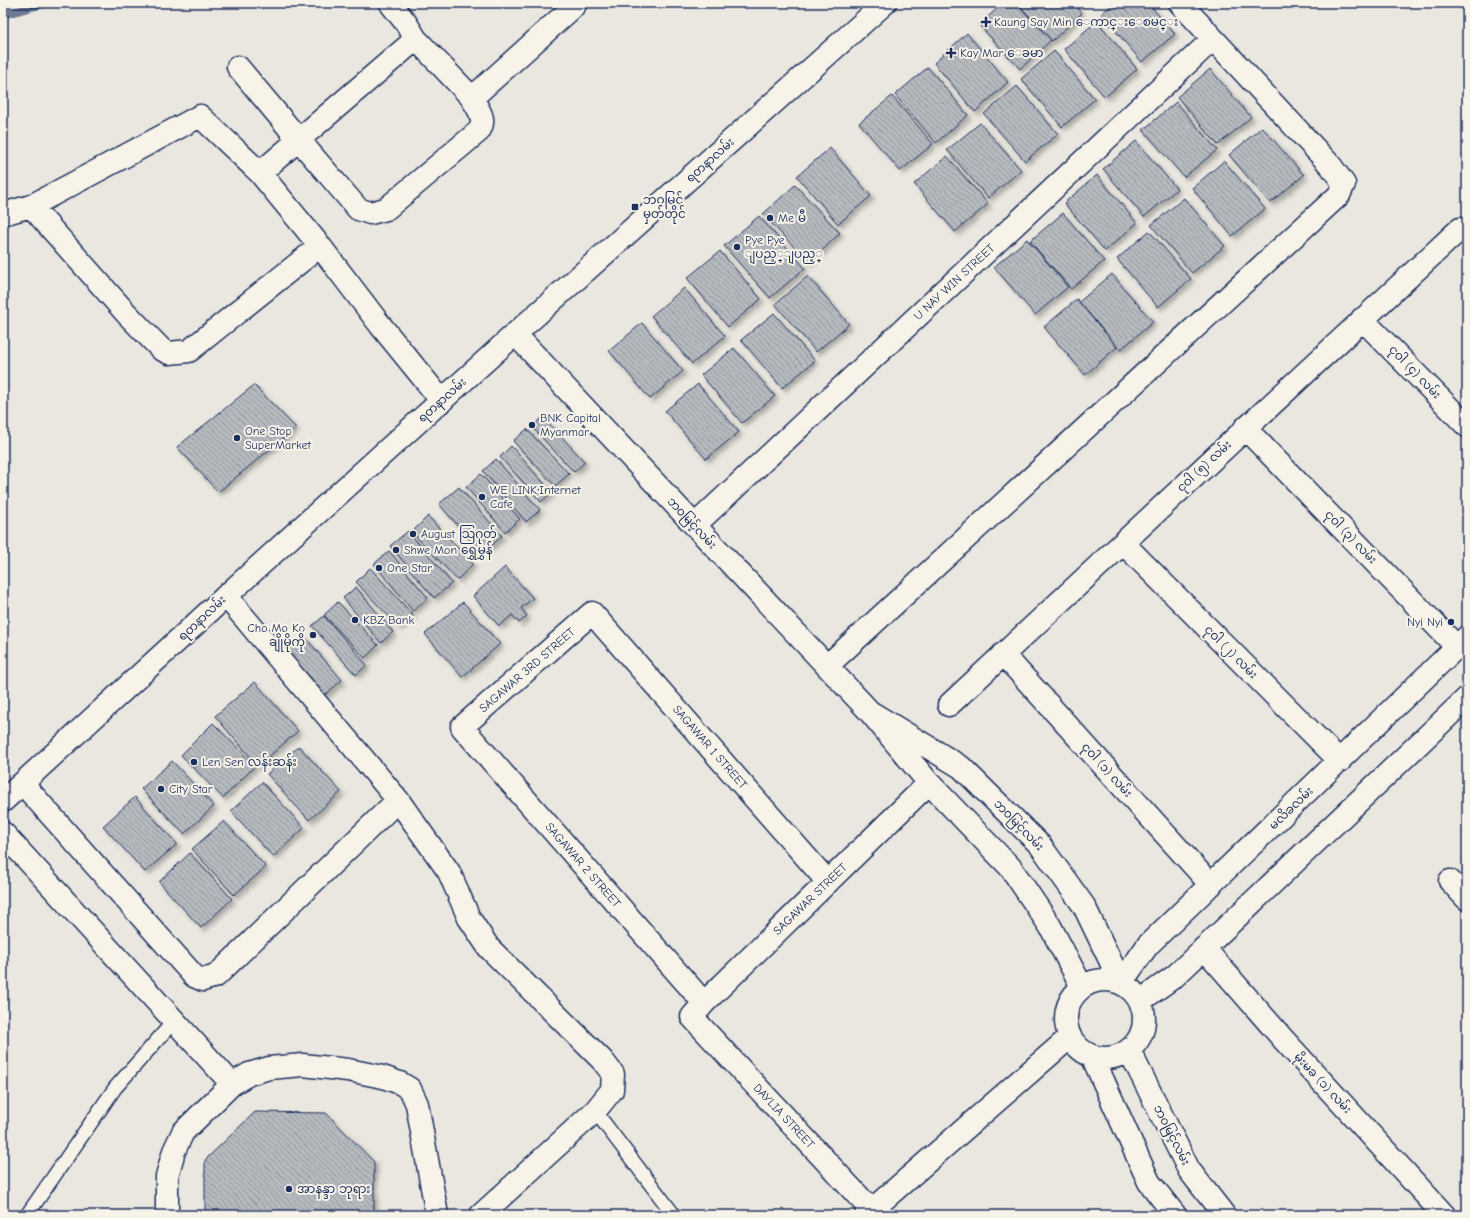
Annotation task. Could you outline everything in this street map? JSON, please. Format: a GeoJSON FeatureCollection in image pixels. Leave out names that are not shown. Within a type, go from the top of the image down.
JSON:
{"type":"FeatureCollection","features":[{"type":"Feature","properties":{"kind":"street"},"geometry":{"type":"LineString","coordinates":[[238,67],[298,140],[358,209],[370,213],[386,209],[479,131],[482,127],[483,119],[472,98],[416,39],[392,3]]}},
{"type":"Feature","properties":{"kind":"street"},"geometry":{"type":"LineString","coordinates":[[472,98],[576,3]]}},
{"type":"Feature","properties":{"kind":"street","name":"ရတနာလမ်း"},"geometry":{"type":"LineString","coordinates":[[3,801],[515,334],[886,3]]}},
{"type":"Feature","properties":{"kind":"street"},"geometry":{"type":"LineString","coordinates":[[827,666],[1339,195],[1344,184],[1331,166],[1180,3]]}},
{"type":"Feature","properties":{"kind":"street"},"geometry":{"type":"LineString","coordinates":[[260,173],[416,39]]}},
{"type":"Feature","properties":{"kind":"street","name":"U NAY WIN STREET"},"geometry":{"type":"LineString","coordinates":[[695,526],[1213,39]]}},
{"type":"Feature","properties":{"kind":"street"},"geometry":{"type":"LineString","coordinates":[[3,214],[31,206],[200,116],[260,173],[320,246],[381,326],[442,401]]}},
{"type":"Feature","properties":{"kind":"street"},"geometry":{"type":"LineString","coordinates":[[31,206],[126,313],[161,349],[169,353],[189,351],[320,246]]}},
{"type":"Feature","properties":{"kind":"street","name":"ငုဝါ (၅) လမ်း"},"geometry":{"type":"LineString","coordinates":[[949,705],[1460,228]]}},
{"type":"Feature","properties":{"kind":"street","name":"ငုဝါ (၄) လမ်း"},"geometry":{"type":"LineString","coordinates":[[1362,319],[1467,426]]}},
{"type":"Feature","properties":{"kind":"street","name":"ဘ၀မြင့်လမ်း"},"geometry":{"type":"LineString","coordinates":[[515,334],[870,712],[929,783],[1011,868],[1050,926],[1082,987]]}},
{"type":"Feature","properties":{"kind":"street","name":"ငုဝါ (၃) လမ်း"},"geometry":{"type":"LineString","coordinates":[[1245,428],[1462,642]]}},
{"type":"Feature","properties":{"kind":"street","name":"ငုဝါ (၂) လမ်း"},"geometry":{"type":"LineString","coordinates":[[1123,543],[1340,761]]}},
{"type":"Feature","properties":{"kind":"street"},"geometry":{"type":"LineString","coordinates":[[226,596],[398,800],[449,872],[469,918],[489,948],[603,1061],[613,1074],[612,1090],[595,1111],[481,1215]]}},
{"type":"Feature","properties":{"kind":"street","name":"SAGAWAR 3RD STREET"},"geometry":{"type":"LineString","coordinates":[[462,727],[592,613]]}},
{"type":"Feature","properties":{"kind":"street","name":"SAGAWAR 1 STREET"},"geometry":{"type":"LineString","coordinates":[[592,613],[828,882]]}},
{"type":"Feature","properties":{"kind":"street","name":"မလိခလမ်း"},"geometry":{"type":"LineString","coordinates":[[1121,983],[1148,945],[1462,642]]}},
{"type":"Feature","properties":{"kind":"street","name":"ငုဝါ (၁) လမ်း"},"geometry":{"type":"LineString","coordinates":[[1003,654],[1211,885]]}},
{"type":"Feature","properties":{"kind":"street"},"geometry":{"type":"LineString","coordinates":[[1140,1002],[1175,976],[1467,698]]}},
{"type":"Feature","properties":{"kind":"street","name":"ဘ၀မြင့်လမ်း"},"geometry":{"type":"LineString","coordinates":[[870,712],[961,767],[1040,845],[1084,906],[1121,983]]}},
{"type":"Feature","properties":{"kind":"street","name":"SAGAWAR 2 STREET"},"geometry":{"type":"LineString","coordinates":[[462,727],[698,1010]]}},
{"type":"Feature","properties":{"kind":"street","name":"SAGAWAR STREET"},"geometry":{"type":"LineString","coordinates":[[698,1010],[929,783]]}},
{"type":"Feature","properties":{"kind":"street"},"geometry":{"type":"LineString","coordinates":[[23,784],[194,976],[203,980],[216,976],[398,800]]}},
{"type":"Feature","properties":{"kind":"street"},"geometry":{"type":"LineString","coordinates":[[3,833],[232,1084]]}},
{"type":"Feature","properties":{"kind":"street"},"geometry":{"type":"LineString","coordinates":[[1450,881],[1467,899]]}},
{"type":"Feature","properties":{"kind":"street","name":"မိုးမခ (၁) လမ်း"},"geometry":{"type":"LineString","coordinates":[[1204,948],[1283,1040],[1444,1215]]}},
{"type":"Feature","properties":{"kind":"street"},"geometry":{"type":"LineString","coordinates":[[1111,980],[1121,983],[1132,991],[1140,1002],[1143,1010],[1143,1028],[1135,1044],[1129,1050],[1117,1056],[1105,1058],[1092,1056],[1080,1049],[1070,1037],[1066,1027],[1067,1010],[1073,994],[1090,982],[1111,980]]}},
{"type":"Feature","properties":{"kind":"street","name":"DAYLIA STREET"},"geometry":{"type":"LineString","coordinates":[[698,1010],[871,1213]]}},
{"type":"Feature","properties":{"kind":"street"},"geometry":{"type":"LineString","coordinates":[[871,1213],[1070,1037]]}},
{"type":"Feature","properties":{"kind":"street","name":"ဘ၀မြင့်လမ်း"},"geometry":{"type":"LineString","coordinates":[[1129,1050],[1189,1170],[1224,1215]]}},
{"type":"Feature","properties":{"kind":"street"},"geometry":{"type":"LineString","coordinates":[[1092,1056],[1149,1182],[1175,1215]]}},
{"type":"Feature","properties":{"kind":"street"},"geometry":{"type":"LineString","coordinates":[[167,1215],[167,1176],[174,1151],[183,1132],[232,1084],[249,1074],[269,1068],[303,1065],[348,1070],[383,1077],[400,1083],[410,1089],[417,1104],[437,1215]]}},
{"type":"Feature","properties":{"kind":"lane"},"geometry":{"type":"LineString","coordinates":[[27,1215],[115,1088],[174,1021]]}},
{"type":"Feature","properties":{"kind":"lane"},"geometry":{"type":"LineString","coordinates":[[595,1111],[674,1215]]}},
{"type":"Feature","properties":{"kind":"building"},"geometry":{"type":"Polygon","coordinates":[[[1003,3],[1016,3],[1051,40],[1020,69],[979,25],[1003,3]]]}},
{"type":"Feature","properties":{"kind":"building"},"geometry":{"type":"Polygon","coordinates":[[[1017,3],[1073,3],[1082,13],[1052,41],[1017,3]]]}},
{"type":"Feature","properties":{"kind":"building"},"geometry":{"type":"Polygon","coordinates":[[[1114,3],[1148,3],[1175,34],[1142,62],[1101,14],[1114,3]]]}},
{"type":"Feature","properties":{"kind":"building"},"geometry":{"type":"Polygon","coordinates":[[[1097,21],[1137,69],[1105,97],[1064,49],[1097,21]]]}},
{"type":"Feature","properties":{"kind":"building"},"geometry":{"type":"Polygon","coordinates":[[[967,33],[1008,82],[975,112],[934,63],[967,33]]]}},
{"type":"Feature","properties":{"kind":"building"},"geometry":{"type":"Polygon","coordinates":[[[1054,51],[1095,99],[1062,127],[1021,79],[1054,51]]]}},
{"type":"Feature","properties":{"kind":"building"},"geometry":{"type":"Polygon","coordinates":[[[928,67],[968,115],[936,143],[895,95],[928,67]]]}},
{"type":"Feature","properties":{"kind":"building"},"geometry":{"type":"Polygon","coordinates":[[[1210,69],[1251,117],[1218,145],[1177,97],[1210,69]]]}},
{"type":"Feature","properties":{"kind":"building"},"geometry":{"type":"Polygon","coordinates":[[[1017,86],[1058,134],[1025,161],[984,114],[1017,86]]]}},
{"type":"Feature","properties":{"kind":"building"},"geometry":{"type":"Polygon","coordinates":[[[892,96],[933,144],[900,171],[859,123],[892,96]]]}},
{"type":"Feature","properties":{"kind":"building"},"geometry":{"type":"Polygon","coordinates":[[[1176,102],[1217,150],[1184,177],[1143,130],[1176,102]]]}},
{"type":"Feature","properties":{"kind":"building"},"geometry":{"type":"Polygon","coordinates":[[[980,123],[1021,170],[988,198],[947,150],[980,123]]]}},
{"type":"Feature","properties":{"kind":"building"},"geometry":{"type":"Polygon","coordinates":[[[1262,127],[1304,175],[1270,203],[1229,155],[1262,127]]]}},
{"type":"Feature","properties":{"kind":"building"},"geometry":{"type":"Polygon","coordinates":[[[1136,141],[1177,189],[1144,217],[1103,169],[1136,141]]]}},
{"type":"Feature","properties":{"kind":"building"},"geometry":{"type":"Polygon","coordinates":[[[830,148],[871,196],[838,224],[797,176],[830,148]]]}},
{"type":"Feature","properties":{"kind":"building"},"geometry":{"type":"Polygon","coordinates":[[[947,156],[988,204],[955,232],[914,184],[947,156]]]}},
{"type":"Feature","properties":{"kind":"building"},"geometry":{"type":"Polygon","coordinates":[[[1224,161],[1265,209],[1232,236],[1192,188],[1224,161]]]}},
{"type":"Feature","properties":{"kind":"building"},"geometry":{"type":"Polygon","coordinates":[[[1097,175],[1137,223],[1105,251],[1064,203],[1097,175]]]}},
{"type":"Feature","properties":{"kind":"building"},"geometry":{"type":"Polygon","coordinates":[[[795,185],[840,233],[809,263],[763,214],[795,185]]]}},
{"type":"Feature","properties":{"kind":"building"},"geometry":{"type":"Polygon","coordinates":[[[1184,198],[1225,246],[1192,273],[1151,225],[1184,198]]]}},
{"type":"Feature","properties":{"kind":"building"},"geometry":{"type":"Polygon","coordinates":[[[1063,213],[1104,261],[1071,289],[1030,241],[1063,213]]]}},
{"type":"Feature","properties":{"kind":"building"},"geometry":{"type":"Polygon","coordinates":[[[759,216],[805,268],[770,298],[724,246],[759,216]]]}},
{"type":"Feature","properties":{"kind":"building"},"geometry":{"type":"Polygon","coordinates":[[[1149,231],[1191,279],[1158,307],[1117,259],[1149,231]]]}},
{"type":"Feature","properties":{"kind":"building"},"geometry":{"type":"Polygon","coordinates":[[[1027,239],[1068,287],[1035,315],[994,267],[1027,239]]]}},
{"type":"Feature","properties":{"kind":"building"},"geometry":{"type":"Polygon","coordinates":[[[720,251],[761,299],[728,327],[687,278],[720,251]]]}},
{"type":"Feature","properties":{"kind":"building"},"geometry":{"type":"Polygon","coordinates":[[[1112,274],[1153,322],[1120,350],[1079,302],[1112,274]]]}},
{"type":"Feature","properties":{"kind":"building"},"geometry":{"type":"Polygon","coordinates":[[[808,276],[849,324],[816,352],[775,304],[808,276]]]}},
{"type":"Feature","properties":{"kind":"building"},"geometry":{"type":"Polygon","coordinates":[[[684,288],[725,336],[692,364],[651,316],[684,288]]]}},
{"type":"Feature","properties":{"kind":"building"},"geometry":{"type":"Polygon","coordinates":[[[1077,299],[1117,347],[1085,375],[1044,327],[1077,299]]]}},
{"type":"Feature","properties":{"kind":"building"},"geometry":{"type":"Polygon","coordinates":[[[774,313],[815,361],[782,388],[741,340],[774,313]]]}},
{"type":"Feature","properties":{"kind":"building"},"geometry":{"type":"Polygon","coordinates":[[[642,323],[683,371],[650,399],[609,351],[642,323]]]}},
{"type":"Feature","properties":{"kind":"building"},"geometry":{"type":"Polygon","coordinates":[[[734,348],[775,396],[742,423],[701,375],[734,348]]]}},
{"type":"Feature","properties":{"kind":"building"},"geometry":{"type":"Polygon","coordinates":[[[698,384],[739,432],[706,459],[665,411],[698,384]]]}},
{"type":"Feature","properties":{"kind":"building","name":"One Stop SuperMarket"},"geometry":{"type":"Polygon","coordinates":[[[254,385],[296,428],[218,492],[177,447],[254,385]]]}},
{"type":"Feature","properties":{"kind":"building"},"geometry":{"type":"Polygon","coordinates":[[[543,417],[585,462],[574,472],[532,427],[543,417]]]}},
{"type":"Feature","properties":{"kind":"building"},"geometry":{"type":"Polygon","coordinates":[[[527,429],[569,474],[555,486],[513,441],[527,429]]]}},
{"type":"Feature","properties":{"kind":"building"},"geometry":{"type":"Polygon","coordinates":[[[511,446],[552,492],[541,502],[500,457],[511,446]]]}},
{"type":"Feature","properties":{"kind":"building"},"geometry":{"type":"Polygon","coordinates":[[[496,459],[540,510],[526,522],[483,471],[496,459]]]}},
{"type":"Feature","properties":{"kind":"building"},"geometry":{"type":"Polygon","coordinates":[[[481,474],[520,519],[505,532],[466,487],[481,474]]]}},
{"type":"Feature","properties":{"kind":"building"},"geometry":{"type":"Polygon","coordinates":[[[459,487],[502,536],[482,554],[439,504],[459,487]]]}},
{"type":"Feature","properties":{"kind":"building"},"geometry":{"type":"Polygon","coordinates":[[[428,516],[473,564],[457,580],[412,532],[428,516]]]}},
{"type":"Feature","properties":{"kind":"building"},"geometry":{"type":"Polygon","coordinates":[[[408,531],[452,583],[434,598],[390,546],[408,531]]]}},
{"type":"Feature","properties":{"kind":"building"},"geometry":{"type":"Polygon","coordinates":[[[389,551],[428,598],[413,611],[374,564],[389,551]]]}},
{"type":"Feature","properties":{"kind":"building"},"geometry":{"type":"Polygon","coordinates":[[[505,567],[533,598],[521,608],[527,616],[519,623],[512,615],[499,626],[473,596],[505,567]]]}},
{"type":"Feature","properties":{"kind":"building"},"geometry":{"type":"Polygon","coordinates":[[[370,568],[413,615],[399,627],[356,582],[370,568]]]}},
{"type":"Feature","properties":{"kind":"building"},"geometry":{"type":"Polygon","coordinates":[[[356,587],[393,632],[381,643],[343,598],[356,587]]]}},
{"type":"Feature","properties":{"kind":"building"},"geometry":{"type":"Polygon","coordinates":[[[338,602],[378,645],[365,658],[324,615],[338,602]]]}},
{"type":"Feature","properties":{"kind":"building"},"geometry":{"type":"Polygon","coordinates":[[[463,602],[500,644],[462,677],[425,634],[463,602]]]}},
{"type":"Feature","properties":{"kind":"building"},"geometry":{"type":"Polygon","coordinates":[[[324,616],[367,665],[356,675],[312,626],[324,616]]]}},
{"type":"Feature","properties":{"kind":"building"},"geometry":{"type":"Polygon","coordinates":[[[304,636],[342,680],[325,695],[286,650],[304,636]]]}},
{"type":"Feature","properties":{"kind":"building"},"geometry":{"type":"Polygon","coordinates":[[[255,682],[298,731],[258,766],[215,716],[255,682]]]}},
{"type":"Feature","properties":{"kind":"building"},"geometry":{"type":"Polygon","coordinates":[[[213,723],[255,766],[223,798],[181,755],[213,723]]]}},
{"type":"Feature","properties":{"kind":"building"},"geometry":{"type":"Polygon","coordinates":[[[299,746],[341,792],[309,820],[267,774],[299,746]]]}},
{"type":"Feature","properties":{"kind":"building"},"geometry":{"type":"Polygon","coordinates":[[[172,761],[214,806],[184,834],[141,789],[172,761]]]}},
{"type":"Feature","properties":{"kind":"building"},"geometry":{"type":"Polygon","coordinates":[[[262,782],[304,828],[273,857],[231,811],[262,782]]]}},
{"type":"Feature","properties":{"kind":"building"},"geometry":{"type":"Polygon","coordinates":[[[135,797],[177,844],[145,872],[103,826],[135,797]]]}},
{"type":"Feature","properties":{"kind":"building"},"geometry":{"type":"Polygon","coordinates":[[[224,821],[266,867],[234,895],[192,849],[224,821]]]}},
{"type":"Feature","properties":{"kind":"building"},"geometry":{"type":"Polygon","coordinates":[[[190,853],[232,899],[201,928],[159,882],[190,853]]]}},
{"type":"Feature","properties":{"kind":"building","name":"အာနန္ဒာ ဘုရား"},"geometry":{"type":"Polygon","coordinates":[[[255,1112],[326,1113],[374,1162],[374,1215],[205,1215],[205,1160],[255,1112]]]}},
{"type":"Feature","properties":{"kind":"waterway"},"geometry":{"type":"LineString","coordinates":[[3,15],[47,3]]}},
{"type":"Feature","properties":{"kind":"place","name":"Kaung Say Min ေကာင္းေစမင္း"},"geometry":{"type":"Point","coordinates":[986,22]}},
{"type":"Feature","properties":{"kind":"place","name":"Kay Mar ေခမာ"},"geometry":{"type":"Point","coordinates":[951,53]}},
{"type":"Feature","properties":{"kind":"place","name":"ဘဝမြင့် မှတ်တိုင်"},"geometry":{"type":"Point","coordinates":[635,207]}},
{"type":"Feature","properties":{"kind":"place","name":"Me မီ"},"geometry":{"type":"Point","coordinates":[770,218]}},
{"type":"Feature","properties":{"kind":"place","name":"Pye Pye ျပည့္ျပည့္"},"geometry":{"type":"Point","coordinates":[737,247]}},
{"type":"Feature","properties":{"kind":"place","name":"BNK Capital Myanmar"},"geometry":{"type":"Point","coordinates":[532,425]}},
{"type":"Feature","properties":{"kind":"place","name":"One Stop SuperMarket"},"geometry":{"type":"Point","coordinates":[237,438]}},
{"type":"Feature","properties":{"kind":"place","name":"WE LINK;Internet Cafe"},"geometry":{"type":"Point","coordinates":[482,497]}},
{"type":"Feature","properties":{"kind":"place","name":"August သြဂုတ်"},"geometry":{"type":"Point","coordinates":[413,534]}},
{"type":"Feature","properties":{"kind":"place","name":"Shwe Mon ရွှေမွှန်"},"geometry":{"type":"Point","coordinates":[396,550]}},
{"type":"Feature","properties":{"kind":"place","name":"One Star"},"geometry":{"type":"Point","coordinates":[379,568]}},
{"type":"Feature","properties":{"kind":"place","name":"KBZ Bank"},"geometry":{"type":"Point","coordinates":[355,620]}},
{"type":"Feature","properties":{"kind":"place","name":"Nyi Nyi"},"geometry":{"type":"Point","coordinates":[1451,622]}},
{"type":"Feature","properties":{"kind":"place","name":"Cho Mo Ko ချိုမိုကို"},"geometry":{"type":"Point","coordinates":[313,635]}},
{"type":"Feature","properties":{"kind":"place","name":"Len Sen လန်းဆန်း"},"geometry":{"type":"Point","coordinates":[194,762]}},
{"type":"Feature","properties":{"kind":"place","name":"City Star"},"geometry":{"type":"Point","coordinates":[161,789]}},
{"type":"Feature","properties":{"kind":"place","name":"အာနန္ဒာ ဘုရား"},"geometry":{"type":"Point","coordinates":[289,1189]}}]}
